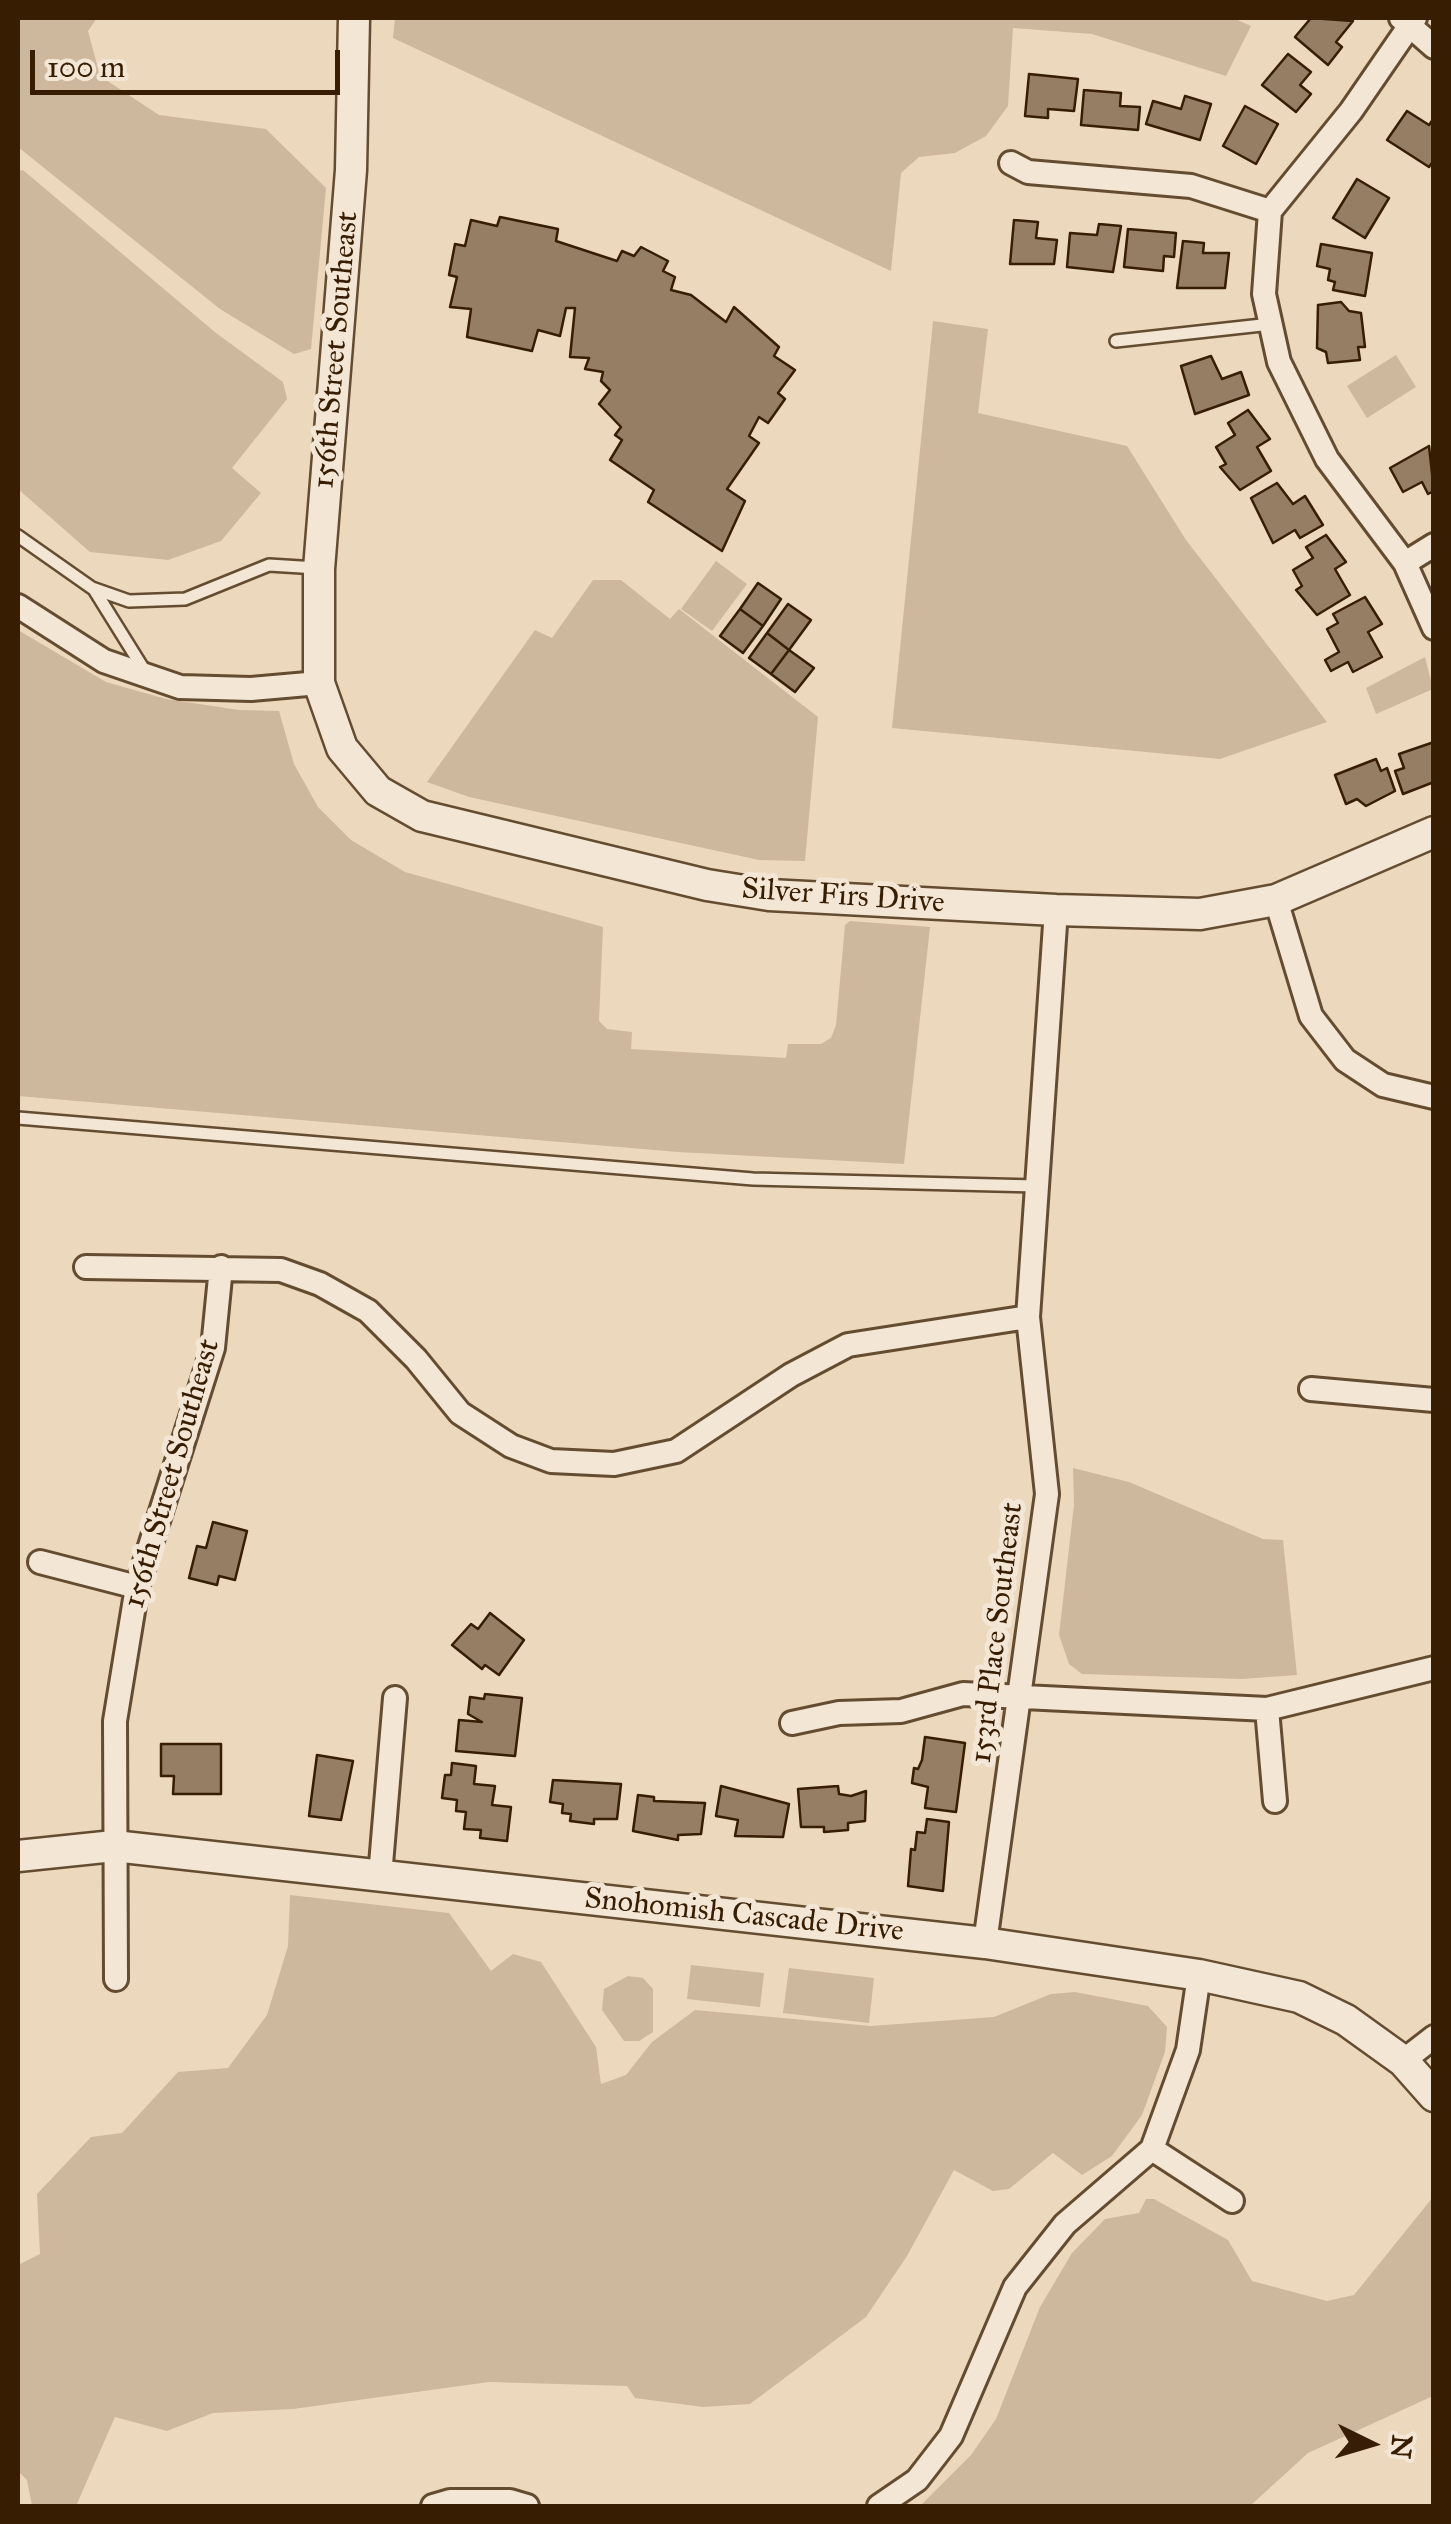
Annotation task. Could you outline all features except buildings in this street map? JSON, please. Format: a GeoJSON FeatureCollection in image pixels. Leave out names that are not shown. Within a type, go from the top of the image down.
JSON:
{"type":"FeatureCollection","features":[{"type":"Feature","properties":{"kind":"street","name":"156th Street Southeast"},"geometry":{"type":"LineString","coordinates":[[319,683],[320,569],[351,170],[354,18]]}},
{"type":"Feature","properties":{"kind":"street"},"geometry":{"type":"LineString","coordinates":[[1434,47],[1408,20],[1351,110],[1270,211],[1264,294],[1279,362],[1327,458],[1405,564],[1434,628]]}},
{"type":"Feature","properties":{"kind":"street"},"geometry":{"type":"LineString","coordinates":[[1011,162],[1028,172],[1191,186],[1270,211]]}},
{"type":"Feature","properties":{"kind":"street"},"geometry":{"type":"LineString","coordinates":[[1405,564],[1434,545]]}},
{"type":"Feature","properties":{"kind":"street"},"geometry":{"type":"LineString","coordinates":[[18,606],[104,660],[148,676],[197,688],[251,689],[319,683]]}},
{"type":"Feature","properties":{"kind":"street","name":"Silver Firs Drive"},"geometry":{"type":"LineString","coordinates":[[319,683],[342,748],[378,790],[422,816],[630,868],[769,895],[1200,914],[1276,900],[1434,832]]}},
{"type":"Feature","properties":{"kind":"street"},"geometry":{"type":"LineString","coordinates":[[1276,900],[1311,1016],[1345,1060],[1384,1085],[1434,1097]]}},
{"type":"Feature","properties":{"kind":"street","name":"153rd Place Southeast"},"geometry":{"type":"LineString","coordinates":[[986,1943],[1047,1494],[1028,1318],[1056,910]]}},
{"type":"Feature","properties":{"kind":"street"},"geometry":{"type":"LineString","coordinates":[[86,1267],[281,1270],[320,1284],[368,1311],[416,1359],[460,1413],[511,1446],[551,1461],[614,1464],[676,1451],[791,1374],[848,1346],[1028,1318]]}},
{"type":"Feature","properties":{"kind":"street","name":"156th Street Southeast"},"geometry":{"type":"LineString","coordinates":[[116,1979],[115,1720],[137,1587],[213,1348],[222,1268]]}},
{"type":"Feature","properties":{"kind":"street"},"geometry":{"type":"LineString","coordinates":[[1312,1389],[1434,1400]]}},
{"type":"Feature","properties":{"kind":"street"},"geometry":{"type":"LineString","coordinates":[[40,1562],[137,1587]]}},
{"type":"Feature","properties":{"kind":"street"},"geometry":{"type":"LineString","coordinates":[[792,1723],[840,1713],[901,1710],[963,1694],[1266,1709],[1434,1668]]}},
{"type":"Feature","properties":{"kind":"street"},"geometry":{"type":"LineString","coordinates":[[380,1876],[396,1698]]}},
{"type":"Feature","properties":{"kind":"street"},"geometry":{"type":"LineString","coordinates":[[1266,1709],[1275,1801]]}},
{"type":"Feature","properties":{"kind":"street","name":"Snohomish Cascade Drive"},"geometry":{"type":"LineString","coordinates":[[18,1856],[114,1846],[986,1943],[1199,1975],[1299,1997],[1346,2020],[1403,2062],[1434,2096]]}},
{"type":"Feature","properties":{"kind":"street"},"geometry":{"type":"LineString","coordinates":[[879,2506],[917,2480],[951,2436],[1015,2286],[1065,2224],[1152,2149],[1188,2050],[1199,1975]]}},
{"type":"Feature","properties":{"kind":"street"},"geometry":{"type":"LineString","coordinates":[[1403,2062],[1434,2037]]}},
{"type":"Feature","properties":{"kind":"street"},"geometry":{"type":"LineString","coordinates":[[1152,2149],[1232,2201]]}},
{"type":"Feature","properties":{"kind":"street"},"geometry":{"type":"LineString","coordinates":[[433,2506],[450,2501],[510,2501],[527,2506]]}},
{"type":"Feature","properties":{"kind":"lane"},"geometry":{"type":"LineString","coordinates":[[1116,341],[1271,324]]}},
{"type":"Feature","properties":{"kind":"lane"},"geometry":{"type":"LineString","coordinates":[[18,536],[92,588],[111,597],[154,602],[211,591],[269,566],[320,569]]}},
{"type":"Feature","properties":{"kind":"lane"},"geometry":{"type":"LineString","coordinates":[[92,588],[148,676]]}},
{"type":"Feature","properties":{"kind":"lane"},"geometry":{"type":"LineString","coordinates":[[18,1118],[754,1179],[1036,1186]]}},
{"type":"Feature","properties":{"kind":"shaded area"},"geometry":{"type":"Polygon","coordinates":[[[18,18],[97,18],[88,31],[100,76],[159,115],[266,129],[326,188],[311,349],[294,354],[220,309],[18,147],[18,18]]]}},
{"type":"Feature","properties":{"kind":"shaded area"},"geometry":{"type":"Polygon","coordinates":[[[395,18],[1233,18],[1251,26],[1226,76],[1092,34],[1013,28],[1008,106],[986,136],[955,153],[919,157],[901,173],[891,271],[393,38],[395,18]]]}},
{"type":"Feature","properties":{"kind":"shaded area"},"geometry":{"type":"Polygon","coordinates":[[[23,170],[216,333],[283,382],[287,399],[232,468],[261,493],[221,541],[168,560],[90,552],[18,489],[18,171],[23,170]]]}},
{"type":"Feature","properties":{"kind":"shaded area"},"geometry":{"type":"Polygon","coordinates":[[[933,321],[988,329],[978,413],[1127,446],[1186,540],[1327,722],[1220,759],[892,728],[933,321]]]}},
{"type":"Feature","properties":{"kind":"shaded area"},"geometry":{"type":"Polygon","coordinates":[[[1396,355],[1416,387],[1367,418],[1347,386],[1396,355]]]}},
{"type":"Feature","properties":{"kind":"shaded area"},"geometry":{"type":"Polygon","coordinates":[[[716,561],[747,584],[712,631],[681,609],[716,561]]]}},
{"type":"Feature","properties":{"kind":"shaded area"},"geometry":{"type":"Polygon","coordinates":[[[593,580],[621,580],[670,619],[679,609],[818,717],[805,861],[759,860],[469,797],[427,782],[535,630],[552,638],[593,580]]]}},
{"type":"Feature","properties":{"kind":"shaded area"},"geometry":{"type":"Polygon","coordinates":[[[18,630],[106,682],[166,699],[239,710],[279,711],[294,764],[318,807],[351,840],[405,872],[603,927],[599,1021],[607,1029],[632,1032],[631,1049],[786,1058],[788,1044],[821,1044],[831,1038],[836,1025],[845,925],[850,921],[930,927],[904,1164],[678,1152],[18,1096],[18,630]]]}},
{"type":"Feature","properties":{"kind":"shaded area"},"geometry":{"type":"Polygon","coordinates":[[[1425,657],[1433,689],[1376,714],[1366,688],[1425,657]]]}},
{"type":"Feature","properties":{"kind":"shaded area"},"geometry":{"type":"Polygon","coordinates":[[[1073,1468],[1129,1482],[1263,1539],[1283,1540],[1297,1675],[1242,1679],[1082,1674],[1069,1664],[1059,1635],[1074,1505],[1073,1468]]]}},
{"type":"Feature","properties":{"kind":"shaded area"},"geometry":{"type":"Polygon","coordinates":[[[290,1895],[449,1913],[491,1971],[513,1954],[541,1962],[596,2047],[601,2084],[626,2075],[652,2042],[695,2010],[871,2026],[994,2017],[1051,1994],[1075,1992],[1148,2006],[1167,2027],[1165,2052],[1142,2115],[1112,2156],[1082,2175],[1053,2153],[1009,2189],[993,2191],[954,2170],[907,2256],[866,2317],[750,2404],[703,2407],[635,2398],[627,2386],[489,2382],[293,2409],[213,2413],[167,2431],[115,2417],[76,2506],[32,2506],[27,2480],[18,2471],[18,2265],[40,2254],[37,2194],[91,2137],[122,2133],[178,2072],[228,2068],[267,2015],[288,1946],[290,1895]]]}},
{"type":"Feature","properties":{"kind":"shaded area"},"geometry":{"type":"Polygon","coordinates":[[[691,1965],[764,1973],[760,2007],[687,1999],[691,1965]]]}},
{"type":"Feature","properties":{"kind":"shaded area"},"geometry":{"type":"Polygon","coordinates":[[[789,1968],[874,1978],[869,2023],[783,2013],[789,1968]]]}},
{"type":"Feature","properties":{"kind":"shaded area"},"geometry":{"type":"Polygon","coordinates":[[[628,1976],[643,1978],[653,1989],[653,2032],[639,2041],[624,2041],[602,2010],[604,1989],[628,1976]]]}},
{"type":"Feature","properties":{"kind":"shaded area"},"geometry":{"type":"Polygon","coordinates":[[[1433,2197],[1433,2396],[1308,2453],[1250,2506],[920,2506],[971,2455],[996,2419],[1040,2307],[1072,2253],[1105,2219],[1139,2213],[1146,2199],[1154,2199],[1228,2240],[1252,2281],[1327,2301],[1354,2295],[1433,2197]]]}}]}
